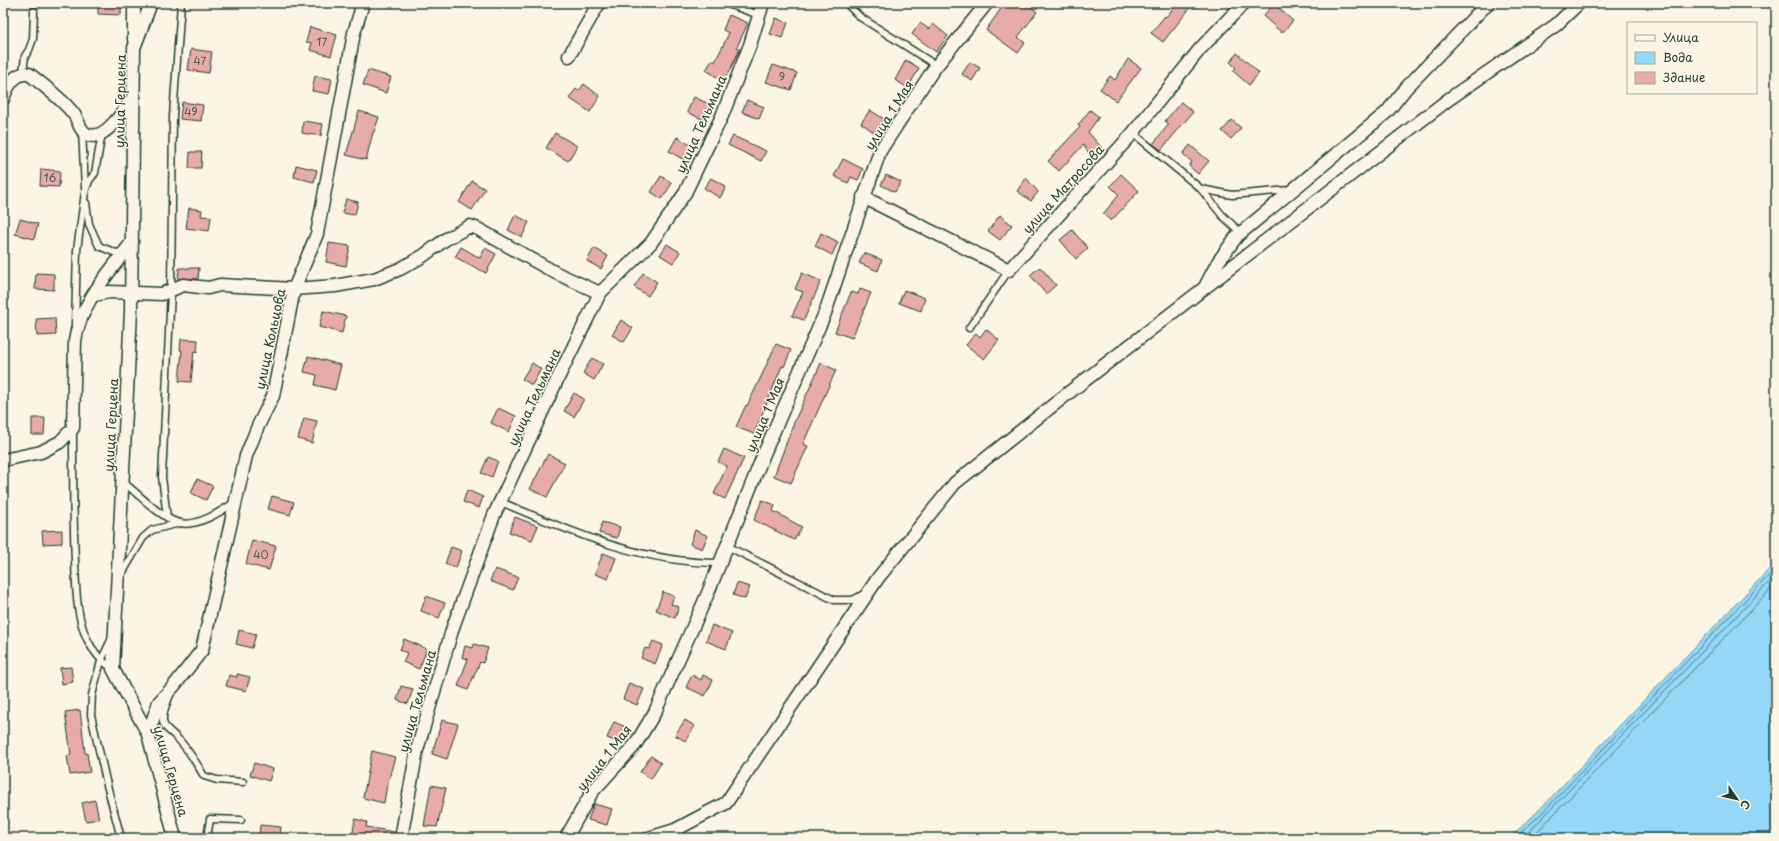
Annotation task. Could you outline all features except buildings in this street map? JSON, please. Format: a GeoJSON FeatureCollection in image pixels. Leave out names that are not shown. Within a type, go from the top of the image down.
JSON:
{"type":"FeatureCollection","features":[{"type":"Feature","properties":{"kind":"street"},"geometry":{"type":"LineString","coordinates":[[134,3],[134,48]]}},
{"type":"Feature","properties":{"kind":"street","name":"улица Герцена"},"geometry":{"type":"LineString","coordinates":[[151,3],[134,48],[131,293],[113,669],[148,734],[175,838]]}},
{"type":"Feature","properties":{"kind":"street","name":"улица Кольцова"},"geometry":{"type":"LineString","coordinates":[[148,734],[159,702],[173,688],[202,650],[246,456],[272,396],[294,289],[317,234],[354,33],[364,3]]}},
{"type":"Feature","properties":{"kind":"street"},"geometry":{"type":"LineString","coordinates":[[569,56],[599,3]]}},
{"type":"Feature","properties":{"kind":"street","name":"улица Тельмана"},"geometry":{"type":"LineString","coordinates":[[401,838],[417,750],[453,627],[500,502],[600,293],[651,242],[685,194],[722,116],[750,45],[763,3]]}},
{"type":"Feature","properties":{"kind":"street","name":"улица 1 Мая"},"geometry":{"type":"LineString","coordinates":[[566,838],[592,792],[635,745],[655,712],[720,563],[763,456],[825,313],[863,197],[880,151],[937,66],[987,3]]}},
{"type":"Feature","properties":{"kind":"street","name":"улица Матросова"},"geometry":{"type":"LineString","coordinates":[[1009,270],[1133,133],[1200,49],[1244,3]]}},
{"type":"Feature","properties":{"kind":"street"},"geometry":{"type":"LineString","coordinates":[[1204,289],[1226,249],[1241,233],[1387,112],[1406,88],[1488,3]]}},
{"type":"Feature","properties":{"kind":"street"},"geometry":{"type":"LineString","coordinates":[[649,838],[675,830],[726,802],[878,578],[955,483],[1449,99],[1556,25],[1579,3]]}},
{"type":"Feature","properties":{"kind":"street"},"geometry":{"type":"LineString","coordinates":[[3,100],[11,82],[23,73],[29,74],[73,113],[82,130],[88,135],[93,136],[102,133],[120,116],[134,97]]}},
{"type":"Feature","properties":{"kind":"street"},"geometry":{"type":"LineString","coordinates":[[863,197],[1009,270]]}},
{"type":"Feature","properties":{"kind":"street"},"geometry":{"type":"LineString","coordinates":[[94,295],[110,292],[147,292],[162,294],[183,285],[208,288],[220,285],[294,289],[335,286],[374,279],[400,269],[423,256],[446,239],[470,226],[478,228],[556,273],[600,293]]}},
{"type":"Feature","properties":{"kind":"street"},"geometry":{"type":"LineString","coordinates":[[3,460],[41,452],[60,442],[73,428],[75,341],[77,327],[84,308],[132,242]]}},
{"type":"Feature","properties":{"kind":"lane"},"geometry":{"type":"LineString","coordinates":[[167,517],[162,478],[171,291],[173,116],[181,3]]}},
{"type":"Feature","properties":{"kind":"lane"},"geometry":{"type":"LineString","coordinates":[[725,3],[759,15]]}},
{"type":"Feature","properties":{"kind":"lane"},"geometry":{"type":"LineString","coordinates":[[846,3],[860,17],[937,66]]}},
{"type":"Feature","properties":{"kind":"lane"},"geometry":{"type":"LineString","coordinates":[[23,73],[25,56],[29,50],[32,39],[34,11]]}},
{"type":"Feature","properties":{"kind":"lane"},"geometry":{"type":"LineString","coordinates":[[82,130],[85,192],[89,224],[99,246],[116,253],[124,252]]}},
{"type":"Feature","properties":{"kind":"lane"},"geometry":{"type":"LineString","coordinates":[[75,341],[77,250],[85,192],[89,181],[95,172],[102,133]]}},
{"type":"Feature","properties":{"kind":"lane"},"geometry":{"type":"LineString","coordinates":[[1133,133],[1201,189],[1222,215],[1241,233]]}},
{"type":"Feature","properties":{"kind":"lane"},"geometry":{"type":"LineString","coordinates":[[1201,189],[1232,195],[1279,192],[1295,189]]}},
{"type":"Feature","properties":{"kind":"lane"},"geometry":{"type":"LineString","coordinates":[[970,328],[1009,270]]}},
{"type":"Feature","properties":{"kind":"lane"},"geometry":{"type":"LineString","coordinates":[[73,428],[73,507],[78,603],[81,624],[86,639],[101,660],[113,669]]}},
{"type":"Feature","properties":{"kind":"lane"},"geometry":{"type":"LineString","coordinates":[[122,481],[167,517],[180,523]]}},
{"type":"Feature","properties":{"kind":"lane"},"geometry":{"type":"LineString","coordinates":[[117,583],[143,538],[152,530],[180,523],[194,522],[210,517],[236,501]]}},
{"type":"Feature","properties":{"kind":"lane"},"geometry":{"type":"LineString","coordinates":[[500,502],[598,542],[624,549],[691,562],[720,563]]}},
{"type":"Feature","properties":{"kind":"lane"},"geometry":{"type":"LineString","coordinates":[[726,546],[834,600],[853,600],[868,592]]}},
{"type":"Feature","properties":{"kind":"lane"},"geometry":{"type":"LineString","coordinates":[[114,633],[101,660],[92,695],[91,715],[121,838]]}},
{"type":"Feature","properties":{"kind":"lane"},"geometry":{"type":"LineString","coordinates":[[173,688],[164,711],[163,723],[167,730],[174,735],[184,747],[204,776],[217,780],[243,782]]}},
{"type":"Feature","properties":{"kind":"lane"},"geometry":{"type":"LineString","coordinates":[[207,838],[210,819],[241,820]]}},
{"type":"Feature","properties":{"kind":"water"},"geometry":{"type":"Polygon","coordinates":[[[1776,562],[1776,838],[1510,838],[1539,810],[1776,562]]]}}]}
